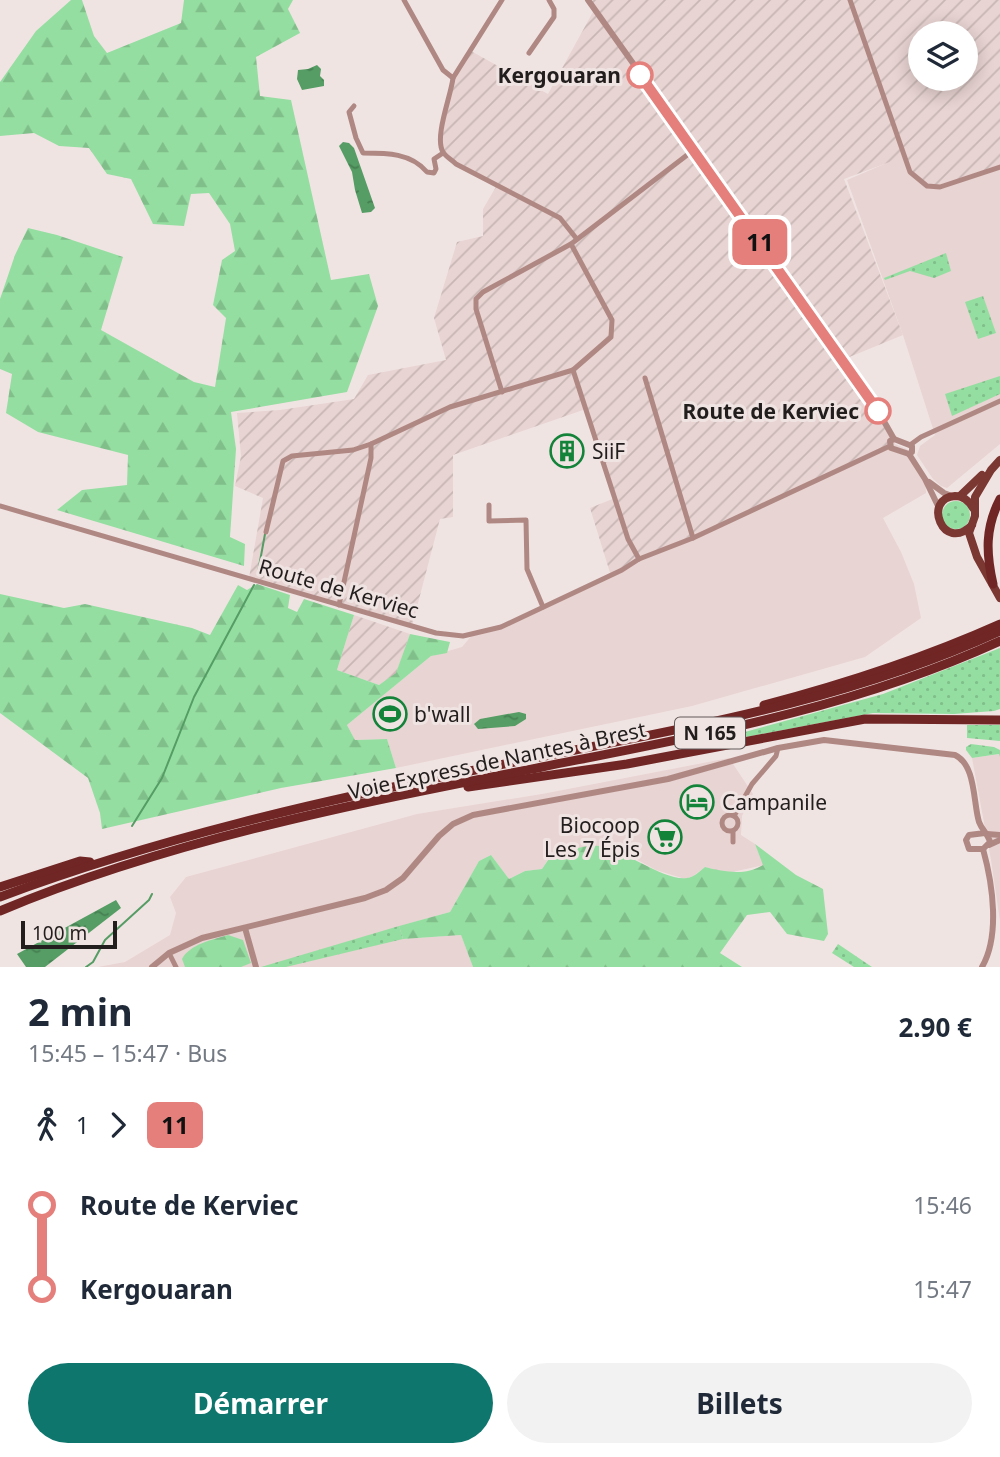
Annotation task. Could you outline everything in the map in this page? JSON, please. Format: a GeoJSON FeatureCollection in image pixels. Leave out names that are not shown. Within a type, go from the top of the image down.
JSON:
{"type":"FeatureCollection","features":[{"type":"Feature","properties":{"kind":"highway"},"geometry":{"type":"LineString","coordinates":[[993,584],[987,536],[1000,499]]}},
{"type":"Feature","properties":{"kind":"highway","name":"N 165"},"geometry":{"type":"LineString","coordinates":[[703,725],[717,717],[870,673],[1000,624]]}},
{"type":"Feature","properties":{"kind":"highway","name":"Voie Express de Nantes à Brest"},"geometry":{"type":"LineString","coordinates":[[0,897],[99,862],[231,824],[345,797],[703,725],[802,702],[918,664],[1000,631]]}},
{"type":"Feature","properties":{"kind":"highway","name":"Voie Express de Nantes à Brest"},"geometry":{"type":"LineString","coordinates":[[0,911],[52,889],[188,847],[277,824],[760,722],[880,688],[1000,641]]}},
{"type":"Feature","properties":{"kind":"highway"},"geometry":{"type":"LineString","coordinates":[[934,718],[1000,713]]}},
{"type":"Feature","properties":{"kind":"highway"},"geometry":{"type":"LineString","coordinates":[[411,794],[429,794],[627,764],[845,721],[882,717],[1000,720]]}},
{"type":"Feature","properties":{"kind":"highway"},"geometry":{"type":"LineString","coordinates":[[0,887],[80,862],[99,862]]}},
{"type":"Feature","properties":{"kind":"main road"},"geometry":{"type":"LineString","coordinates":[[972,525],[958,533],[946,530],[939,521],[939,508],[943,502],[957,496],[979,480],[1000,454]]}},
{"type":"Feature","properties":{"kind":"main road"},"geometry":{"type":"LineString","coordinates":[[1000,460],[975,498],[975,516],[970,539],[977,558],[1000,598]]}},
{"type":"Feature","properties":{"kind":"main road"},"geometry":{"type":"LineString","coordinates":[[957,496],[969,501],[974,508]]}},
{"type":"Feature","properties":{"kind":"street"},"geometry":{"type":"LineString","coordinates":[[404,0],[443,70],[453,78]]}},
{"type":"Feature","properties":{"kind":"street"},"geometry":{"type":"LineString","coordinates":[[502,0],[453,78],[440,144],[443,153],[456,164],[560,218],[576,238]]}},
{"type":"Feature","properties":{"kind":"street"},"geometry":{"type":"LineString","coordinates":[[529,53],[554,17],[554,9],[549,0]]}},
{"type":"Feature","properties":{"kind":"street"},"geometry":{"type":"LineString","coordinates":[[588,0],[869,396],[900,447],[892,448]]}},
{"type":"Feature","properties":{"kind":"street"},"geometry":{"type":"LineString","coordinates":[[850,0],[910,172],[927,186],[940,187],[1000,167]]}},
{"type":"Feature","properties":{"kind":"street"},"geometry":{"type":"LineString","coordinates":[[354,106],[349,112],[363,153],[397,154],[422,166],[427,172],[434,173],[434,159],[443,153]]}},
{"type":"Feature","properties":{"kind":"street"},"geometry":{"type":"LineString","coordinates":[[502,391],[475,309],[477,299],[483,292],[570,244],[695,149]]}},
{"type":"Feature","properties":{"kind":"street"},"geometry":{"type":"LineString","coordinates":[[266,532],[283,461],[292,456],[353,450],[450,407],[573,370],[611,337],[612,320],[570,244]]}},
{"type":"Feature","properties":{"kind":"street"},"geometry":{"type":"LineString","coordinates":[[573,370],[628,539],[639,559]]}},
{"type":"Feature","properties":{"kind":"street"},"geometry":{"type":"LineString","coordinates":[[645,379],[692,538]]}},
{"type":"Feature","properties":{"kind":"street"},"geometry":{"type":"LineString","coordinates":[[910,444],[1000,401]]}},
{"type":"Feature","properties":{"kind":"street"},"geometry":{"type":"LineString","coordinates":[[896,439],[910,444],[913,450],[907,454]]}},
{"type":"Feature","properties":{"kind":"street"},"geometry":{"type":"LineString","coordinates":[[339,605],[372,458],[371,444]]}},
{"type":"Feature","properties":{"kind":"street"},"geometry":{"type":"LineString","coordinates":[[892,448],[907,454],[925,479],[939,508]]}},
{"type":"Feature","properties":{"kind":"street","name":"Route de Kerviec"},"geometry":{"type":"LineString","coordinates":[[0,506],[436,633],[463,636],[501,626],[622,570],[639,559],[892,448]]}},
{"type":"Feature","properties":{"kind":"street"},"geometry":{"type":"LineString","coordinates":[[925,479],[944,493],[957,496]]}},
{"type":"Feature","properties":{"kind":"street"},"geometry":{"type":"LineString","coordinates":[[489,505],[489,521],[526,520],[527,569],[543,607]]}},
{"type":"Feature","properties":{"kind":"street"},"geometry":{"type":"LineString","coordinates":[[152,967],[169,954],[202,938],[365,898],[386,890],[403,878],[439,836],[453,824],[473,815],[668,779],[778,748],[837,740],[962,758],[968,769],[980,826],[986,833],[995,913],[996,932],[990,955],[982,967]]}},
{"type":"Feature","properties":{"kind":"street"},"geometry":{"type":"LineString","coordinates":[[734,816],[752,785],[776,756],[778,748]]}},
{"type":"Feature","properties":{"kind":"street"},"geometry":{"type":"LineString","coordinates":[[975,806],[976,827],[968,836],[966,845],[972,850],[986,847],[1000,837]]}},
{"type":"Feature","properties":{"kind":"street"},"geometry":{"type":"LineString","coordinates":[[733,831],[725,830],[722,822],[726,816],[734,816],[738,820],[733,831],[733,842]]}},
{"type":"Feature","properties":{"kind":"street"},"geometry":{"type":"LineString","coordinates":[[973,833],[1000,837]]}},
{"type":"Feature","properties":{"kind":"street"},"geometry":{"type":"LineString","coordinates":[[245,928],[256,967]]}},
{"type":"Feature","properties":{"kind":"street"},"geometry":{"type":"LineString","coordinates":[[169,954],[176,967]]}},
{"type":"Feature","properties":{"kind":"shaded area"},"geometry":{"type":"Polygon","coordinates":[[[588,0],[1000,0],[1000,167],[955,183],[927,186],[917,180],[903,157],[844,179],[903,335],[847,358],[895,444],[693,538],[639,559],[611,576],[590,508],[615,498],[586,409],[453,455],[453,517],[440,519],[412,626],[249,578],[263,498],[235,486],[241,456],[237,413],[280,410],[354,399],[368,375],[446,360],[434,318],[457,242],[483,236],[483,209],[497,185],[456,164],[443,153],[440,144],[453,78],[471,51],[548,94],[594,10],[588,0]]]}},
{"type":"Feature","properties":{"kind":"shaded area"},"geometry":{"type":"Polygon","coordinates":[[[903,156],[1000,167],[1000,444],[947,488],[933,479],[917,455],[920,446],[935,435],[903,335],[847,180],[903,156]]]}},
{"type":"Feature","properties":{"kind":"shaded area"},"geometry":{"type":"Polygon","coordinates":[[[895,444],[907,449],[925,479],[926,493],[883,518],[914,584],[921,618],[865,657],[692,706],[396,768],[387,739],[355,740],[347,725],[431,656],[462,647],[473,634],[501,627],[639,559],[895,444]]]}},
{"type":"Feature","properties":{"kind":"shaded area"},"geometry":{"type":"Polygon","coordinates":[[[354,615],[410,634],[396,674],[379,685],[337,670],[354,615]]]}},
{"type":"Feature","properties":{"kind":"shaded area"},"geometry":{"type":"Polygon","coordinates":[[[1000,754],[1000,921],[972,758],[1000,754]]]}},
{"type":"Feature","properties":{"kind":"shaded area"},"geometry":{"type":"Polygon","coordinates":[[[729,758],[753,794],[742,816],[741,835],[755,844],[764,865],[728,873],[705,867],[685,879],[597,846],[550,856],[542,869],[525,871],[509,879],[491,855],[479,861],[450,912],[400,926],[403,939],[461,935],[473,967],[98,967],[125,962],[170,935],[176,913],[170,897],[186,877],[417,814],[542,794],[729,758]]]}},
{"type":"Feature","properties":{"kind":"green space"},"geometry":{"type":"Polygon","coordinates":[[[71,0],[82,0],[94,36],[107,53],[181,23],[184,0],[293,0],[288,9],[300,33],[256,57],[260,96],[291,100],[331,280],[369,274],[378,306],[347,392],[231,412],[236,449],[230,537],[245,544],[244,566],[57,510],[82,490],[127,485],[128,455],[38,432],[6,413],[12,374],[0,369],[0,299],[15,255],[28,228],[123,257],[101,330],[194,382],[215,387],[226,318],[213,305],[222,260],[235,251],[230,224],[209,193],[191,194],[184,226],[153,224],[131,179],[107,174],[89,148],[59,146],[34,133],[0,136],[0,82],[36,31],[71,0]]]}},
{"type":"Feature","properties":{"kind":"green space"},"geometry":{"type":"Polygon","coordinates":[[[946,253],[951,271],[934,278],[910,271],[885,280],[884,278],[946,253]]]}},
{"type":"Feature","properties":{"kind":"green space"},"geometry":{"type":"Polygon","coordinates":[[[983,296],[996,333],[978,339],[965,302],[983,296]]]}},
{"type":"Feature","properties":{"kind":"green space"},"geometry":{"type":"Polygon","coordinates":[[[1000,376],[1000,394],[952,416],[945,394],[1000,376]]]}},
{"type":"Feature","properties":{"kind":"green space"},"geometry":{"type":"Polygon","coordinates":[[[956,501],[966,505],[970,515],[966,525],[956,529],[946,525],[942,515],[946,505],[956,501]]]}},
{"type":"Feature","properties":{"kind":"green space"},"geometry":{"type":"Polygon","coordinates":[[[257,584],[290,595],[288,608],[297,612],[304,599],[354,615],[337,670],[379,685],[396,673],[410,634],[450,642],[447,653],[431,656],[347,725],[355,740],[387,739],[396,768],[281,788],[102,829],[100,813],[88,778],[0,713],[0,594],[64,608],[85,604],[192,628],[210,635],[238,585],[247,590],[257,584]]]}},
{"type":"Feature","properties":{"kind":"green space"},"geometry":{"type":"Polygon","coordinates":[[[1000,648],[1000,709],[994,711],[954,714],[873,713],[725,741],[723,738],[883,694],[1000,648]]]}},
{"type":"Feature","properties":{"kind":"green space"},"geometry":{"type":"Polygon","coordinates":[[[967,725],[1000,725],[1000,741],[967,738],[967,725]]]}},
{"type":"Feature","properties":{"kind":"green space"},"geometry":{"type":"Polygon","coordinates":[[[971,744],[994,747],[1000,750],[1000,757],[999,754],[972,758],[966,750],[971,744]]]}},
{"type":"Feature","properties":{"kind":"green space"},"geometry":{"type":"Polygon","coordinates":[[[755,844],[796,875],[823,889],[828,934],[824,941],[787,934],[770,912],[747,915],[720,953],[742,967],[473,967],[461,935],[403,939],[399,926],[450,912],[479,861],[491,855],[509,879],[525,871],[542,869],[550,857],[587,846],[610,849],[667,875],[687,878],[705,867],[735,872],[749,871],[763,865],[755,844]]]}},
{"type":"Feature","properties":{"kind":"green space"},"geometry":{"type":"Polygon","coordinates":[[[399,926],[403,939],[286,967],[261,967],[399,926]]]}},
{"type":"Feature","properties":{"kind":"green space"},"geometry":{"type":"Polygon","coordinates":[[[228,935],[243,940],[251,963],[241,967],[185,967],[182,959],[190,950],[202,943],[228,935]]]}},
{"type":"Feature","properties":{"kind":"green space"},"geometry":{"type":"Polygon","coordinates":[[[838,944],[872,967],[854,967],[832,953],[838,944]]]}},
{"type":"Feature","properties":{"kind":"water"},"geometry":{"type":"Polygon","coordinates":[[[317,65],[321,69],[320,76],[324,80],[324,86],[302,90],[297,79],[298,70],[317,65]]]}},
{"type":"Feature","properties":{"kind":"water"},"geometry":{"type":"Polygon","coordinates":[[[343,142],[354,148],[375,208],[371,212],[362,213],[352,172],[339,146],[343,142]]]}},
{"type":"Feature","properties":{"kind":"water"},"geometry":{"type":"Polygon","coordinates":[[[519,712],[526,714],[526,719],[515,726],[478,729],[474,724],[480,719],[519,712]]]}},
{"type":"Feature","properties":{"kind":"water"},"geometry":{"type":"Polygon","coordinates":[[[116,900],[121,908],[45,967],[26,967],[17,954],[116,900]]]}},
{"type":"Feature","properties":{"kind":"waterway"},"geometry":{"type":"LineString","coordinates":[[258,572],[265,534]]}},
{"type":"Feature","properties":{"kind":"waterway"},"geometry":{"type":"LineString","coordinates":[[132,826],[162,778],[194,697],[254,585]]}},
{"type":"Feature","properties":{"kind":"waterway"},"geometry":{"type":"LineString","coordinates":[[86,967],[93,962],[105,940],[149,900],[152,894]]}},
{"type":"Feature","properties":{"kind":"bus line","name":"11"},"geometry":{"type":"LineString","coordinates":[[640,75],[695,149],[878,411]]}},
{"type":"Feature","properties":{"kind":"place","name":"Kergouaran"},"geometry":{"type":"Point","coordinates":[640,75]}},
{"type":"Feature","properties":{"kind":"place","name":"Route de Kerviec"},"geometry":{"type":"Point","coordinates":[878,411]}},
{"type":"Feature","properties":{"kind":"place","name":"SiiF"},"geometry":{"type":"Point","coordinates":[567,451]}},
{"type":"Feature","properties":{"kind":"place","name":"b'wall"},"geometry":{"type":"Point","coordinates":[390,714]}},
{"type":"Feature","properties":{"kind":"place","name":"Campanile"},"geometry":{"type":"Point","coordinates":[697,802]}},
{"type":"Feature","properties":{"kind":"place","name":"Biocoop Les 7 Épis"},"geometry":{"type":"Point","coordinates":[665,837]}}]}
